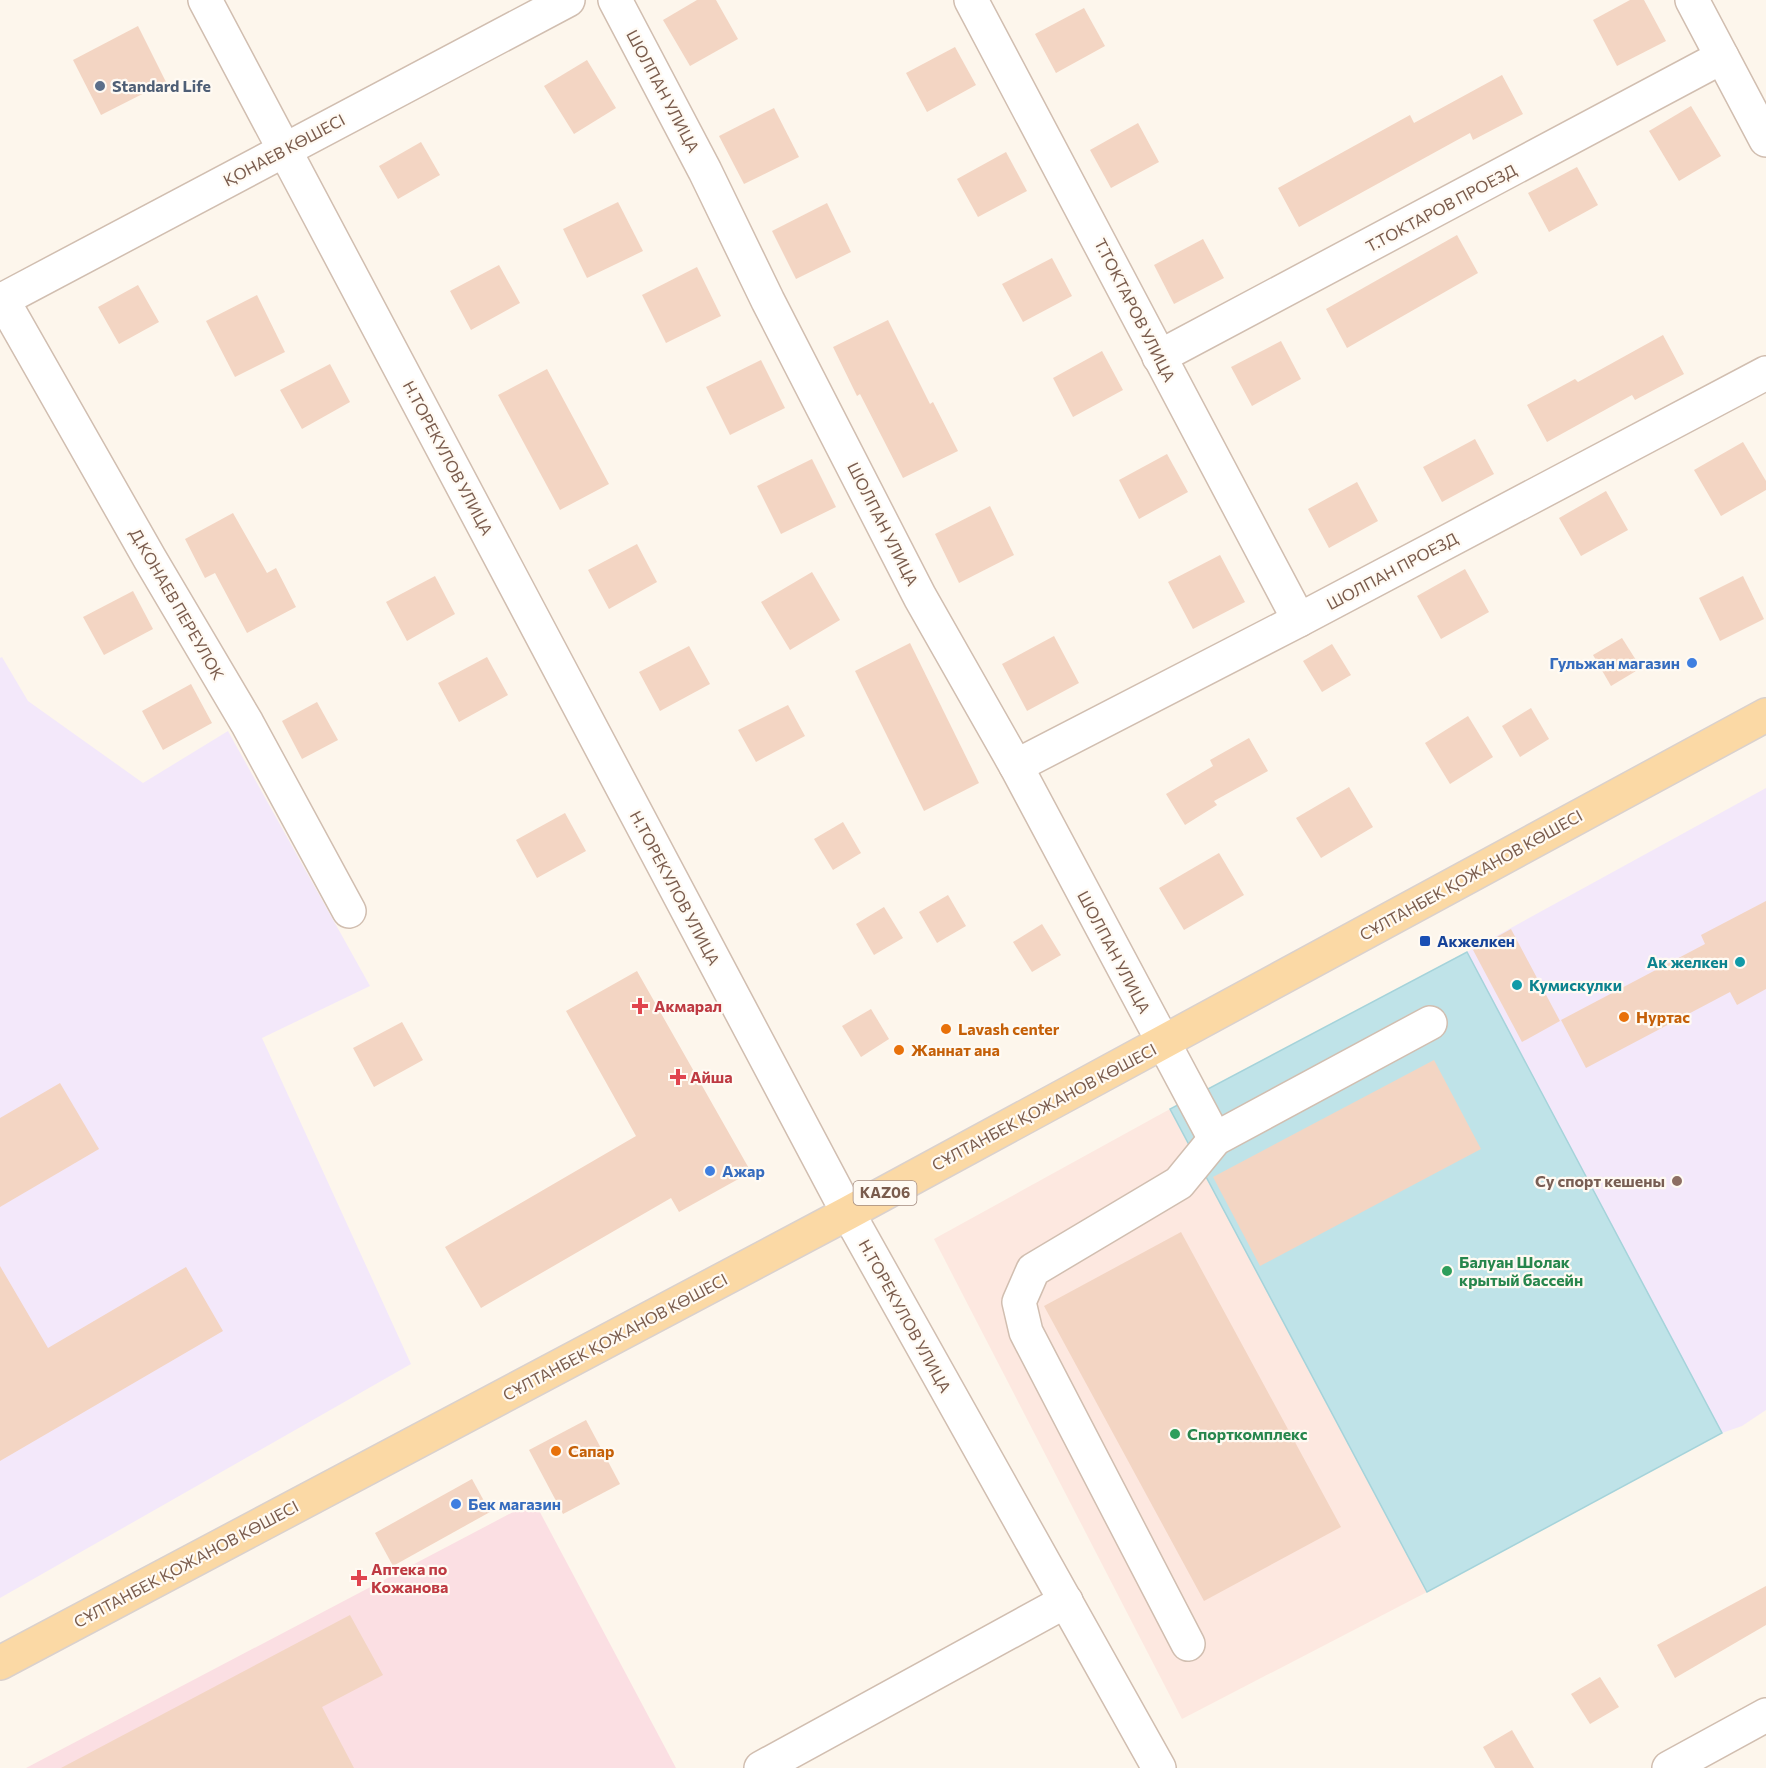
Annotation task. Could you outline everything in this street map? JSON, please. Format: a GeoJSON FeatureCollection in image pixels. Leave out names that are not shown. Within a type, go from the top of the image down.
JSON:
{"type":"FeatureCollection","features":[{"type":"Feature","properties":{"kind":"main road","name":"СҰЛТАНБЕК ҚОЖАНОВ КӨШЕСІ"},"geometry":{"type":"LineString","coordinates":[[0,1663],[848,1213],[1766,715]]}},
{"type":"Feature","properties":{"kind":"street","name":"Н.ТОРЕКУЛОВ УЛИЦА"},"geometry":{"type":"LineString","coordinates":[[205,0],[848,1213],[1159,1768]]}},
{"type":"Feature","properties":{"kind":"street","name":"ҚОНАЕВ КӨШЕСІ"},"geometry":{"type":"LineString","coordinates":[[1,300],[568,0]]}},
{"type":"Feature","properties":{"kind":"street","name":"ШОЛПАН УЛИЦА"},"geometry":{"type":"LineString","coordinates":[[615,0],[705,171],[773,311],[920,597],[1016,766],[1215,1139]]}},
{"type":"Feature","properties":{"kind":"street","name":"Т.ТОКТАРОВ УЛИЦА"},"geometry":{"type":"LineString","coordinates":[[971,0],[1299,621]]}},
{"type":"Feature","properties":{"kind":"street"},"geometry":{"type":"LineString","coordinates":[[1692,0],[1766,140]]}},
{"type":"Feature","properties":{"kind":"street","name":"Т.ТОКТАРОВ ПРОЕЗД"},"geometry":{"type":"LineString","coordinates":[[1159,357],[1722,57]]}},
{"type":"Feature","properties":{"kind":"street","name":"Д.КОНАЕВ ПЕРЕУЛОК"},"geometry":{"type":"LineString","coordinates":[[1,300],[247,723],[350,911]]}},
{"type":"Feature","properties":{"kind":"street","name":"ШОЛПАН ПРОЕЗД"},"geometry":{"type":"LineString","coordinates":[[1016,766],[1299,621],[1766,373]]}},
{"type":"Feature","properties":{"kind":"street"},"geometry":{"type":"LineString","coordinates":[[1188,1644],[1026,1332],[1019,1302],[1033,1270],[1179,1183],[1215,1139],[1430,1023]]}},
{"type":"Feature","properties":{"kind":"street"},"geometry":{"type":"LineString","coordinates":[[762,1768],[802,1758],[1066,1601]]}},
{"type":"Feature","properties":{"kind":"street"},"geometry":{"type":"LineString","coordinates":[[1669,1768],[1766,1715]]}},
{"type":"Feature","properties":{"kind":"shaded area"},"geometry":{"type":"Polygon","coordinates":[[[2,657],[28,701],[143,783],[228,731],[370,986],[262,1038],[411,1364],[0,1598],[0,658],[2,657]]]}},
{"type":"Feature","properties":{"kind":"shaded area","name":"Су спорт кешены"},"geometry":{"type":"Polygon","coordinates":[[[1766,788],[1766,1410],[1742,1426],[1722,1433],[1467,952],[1766,788]]]}},
{"type":"Feature","properties":{"kind":"shaded area"},"geometry":{"type":"Polygon","coordinates":[[[1170,1109],[1427,1592],[1182,1719],[934,1239],[1170,1109]]]}},
{"type":"Feature","properties":{"kind":"shaded area"},"geometry":{"type":"Polygon","coordinates":[[[534,1501],[676,1768],[26,1768],[534,1501]]]}},
{"type":"Feature","properties":{"kind":"water","name":"Балуан Шолак крытый бассейн"},"geometry":{"type":"Polygon","coordinates":[[[1467,952],[1722,1433],[1427,1592],[1170,1109],[1467,952]]]}},
{"type":"Feature","properties":{"kind":"building"},"geometry":{"type":"Polygon","coordinates":[[[697,0],[716,0],[738,39],[690,66],[663,20],[697,0]]]}},
{"type":"Feature","properties":{"kind":"building"},"geometry":{"type":"Polygon","coordinates":[[[1630,0],[1644,0],[1666,41],[1617,66],[1593,20],[1630,0]]]}},
{"type":"Feature","properties":{"kind":"building"},"geometry":{"type":"Polygon","coordinates":[[[1084,8],[1105,46],[1056,73],[1035,34],[1084,8]]]}},
{"type":"Feature","properties":{"kind":"building"},"geometry":{"type":"Polygon","coordinates":[[[138,26],[166,82],[101,115],[73,60],[138,26]]]}},
{"type":"Feature","properties":{"kind":"building"},"geometry":{"type":"Polygon","coordinates":[[[955,47],[976,85],[927,112],[906,73],[955,47]]]}},
{"type":"Feature","properties":{"kind":"building"},"geometry":{"type":"Polygon","coordinates":[[[587,60],[616,108],[574,134],[544,86],[587,60]]]}},
{"type":"Feature","properties":{"kind":"building"},"geometry":{"type":"Polygon","coordinates":[[[1502,75],[1523,114],[1473,140],[1470,133],[1299,227],[1278,188],[1410,115],[1414,123],[1502,75]]]}},
{"type":"Feature","properties":{"kind":"building"},"geometry":{"type":"Polygon","coordinates":[[[1691,106],[1721,156],[1679,181],[1649,131],[1691,106]]]}},
{"type":"Feature","properties":{"kind":"building"},"geometry":{"type":"Polygon","coordinates":[[[774,108],[799,157],[744,184],[719,136],[774,108]]]}},
{"type":"Feature","properties":{"kind":"building"},"geometry":{"type":"Polygon","coordinates":[[[1138,123],[1159,162],[1111,188],[1090,150],[1138,123]]]}},
{"type":"Feature","properties":{"kind":"building"},"geometry":{"type":"Polygon","coordinates":[[[421,142],[440,175],[398,199],[379,166],[421,142]]]}},
{"type":"Feature","properties":{"kind":"building"},"geometry":{"type":"Polygon","coordinates":[[[1006,152],[1027,191],[978,217],[957,179],[1006,152]]]}},
{"type":"Feature","properties":{"kind":"building"},"geometry":{"type":"Polygon","coordinates":[[[1577,167],[1598,205],[1549,232],[1528,193],[1577,167]]]}},
{"type":"Feature","properties":{"kind":"building"},"geometry":{"type":"Polygon","coordinates":[[[618,202],[643,251],[587,278],[563,229],[618,202]]]}},
{"type":"Feature","properties":{"kind":"building"},"geometry":{"type":"Polygon","coordinates":[[[827,203],[851,252],[796,279],[772,231],[827,203]]]}},
{"type":"Feature","properties":{"kind":"building"},"geometry":{"type":"Polygon","coordinates":[[[1457,235],[1478,273],[1347,348],[1326,309],[1457,235]]]}},
{"type":"Feature","properties":{"kind":"building"},"geometry":{"type":"Polygon","coordinates":[[[1203,239],[1224,278],[1174,304],[1154,265],[1203,239]]]}},
{"type":"Feature","properties":{"kind":"building"},"geometry":{"type":"Polygon","coordinates":[[[1052,258],[1072,296],[1023,322],[1002,284],[1052,258]]]}},
{"type":"Feature","properties":{"kind":"building"},"geometry":{"type":"Polygon","coordinates":[[[499,265],[520,303],[471,330],[450,291],[499,265]]]}},
{"type":"Feature","properties":{"kind":"building"},"geometry":{"type":"Polygon","coordinates":[[[697,267],[721,316],[666,343],[642,295],[697,267]]]}},
{"type":"Feature","properties":{"kind":"building"},"geometry":{"type":"Polygon","coordinates":[[[138,285],[159,322],[119,344],[98,307],[138,285]]]}},
{"type":"Feature","properties":{"kind":"building"},"geometry":{"type":"Polygon","coordinates":[[[257,295],[285,352],[235,377],[206,321],[257,295]]]}},
{"type":"Feature","properties":{"kind":"building"},"geometry":{"type":"Polygon","coordinates":[[[888,320],[930,404],[933,402],[958,451],[903,478],[860,394],[857,396],[833,347],[888,320]]]}},
{"type":"Feature","properties":{"kind":"building"},"geometry":{"type":"Polygon","coordinates":[[[1663,335],[1684,374],[1635,400],[1632,395],[1547,442],[1527,405],[1575,379],[1578,382],[1663,335]]]}},
{"type":"Feature","properties":{"kind":"building"},"geometry":{"type":"Polygon","coordinates":[[[1281,341],[1301,379],[1252,406],[1231,367],[1281,341]]]}},
{"type":"Feature","properties":{"kind":"building"},"geometry":{"type":"Polygon","coordinates":[[[1102,351],[1123,390],[1073,417],[1053,378],[1102,351]]]}},
{"type":"Feature","properties":{"kind":"building"},"geometry":{"type":"Polygon","coordinates":[[[761,360],[785,408],[730,435],[706,387],[761,360]]]}},
{"type":"Feature","properties":{"kind":"building"},"geometry":{"type":"Polygon","coordinates":[[[330,364],[350,402],[302,429],[280,390],[330,364]]]}},
{"type":"Feature","properties":{"kind":"building"},"geometry":{"type":"Polygon","coordinates":[[[547,369],[609,484],[560,510],[498,395],[547,369]]]}},
{"type":"Feature","properties":{"kind":"building"},"geometry":{"type":"Polygon","coordinates":[[[1475,439],[1494,474],[1442,502],[1423,467],[1475,439]]]}},
{"type":"Feature","properties":{"kind":"building"},"geometry":{"type":"Polygon","coordinates":[[[1743,442],[1766,481],[1766,490],[1721,516],[1694,470],[1743,442]]]}},
{"type":"Feature","properties":{"kind":"building"},"geometry":{"type":"Polygon","coordinates":[[[1167,454],[1188,492],[1139,519],[1119,480],[1167,454]]]}},
{"type":"Feature","properties":{"kind":"building"},"geometry":{"type":"Polygon","coordinates":[[[812,459],[836,507],[781,534],[757,486],[812,459]]]}},
{"type":"Feature","properties":{"kind":"building"},"geometry":{"type":"Polygon","coordinates":[[[1357,482],[1378,521],[1329,548],[1308,509],[1357,482]]]}},
{"type":"Feature","properties":{"kind":"building"},"geometry":{"type":"Polygon","coordinates":[[[1606,491],[1628,530],[1581,556],[1559,518],[1606,491]]]}},
{"type":"Feature","properties":{"kind":"building"},"geometry":{"type":"Polygon","coordinates":[[[990,506],[1014,555],[959,583],[935,534],[990,506]]]}},
{"type":"Feature","properties":{"kind":"building"},"geometry":{"type":"Polygon","coordinates":[[[233,513],[267,573],[276,568],[296,607],[247,633],[215,573],[205,578],[185,539],[233,513]]]}},
{"type":"Feature","properties":{"kind":"building"},"geometry":{"type":"Polygon","coordinates":[[[637,544],[657,582],[609,609],[588,570],[637,544]]]}},
{"type":"Feature","properties":{"kind":"building"},"geometry":{"type":"Polygon","coordinates":[[[1220,555],[1245,602],[1193,629],[1168,582],[1220,555]]]}},
{"type":"Feature","properties":{"kind":"building"},"geometry":{"type":"Polygon","coordinates":[[[1465,569],[1489,612],[1441,639],[1417,596],[1465,569]]]}},
{"type":"Feature","properties":{"kind":"building"},"geometry":{"type":"Polygon","coordinates":[[[812,572],[840,620],[790,650],[761,602],[812,572]]]}},
{"type":"Feature","properties":{"kind":"building"},"geometry":{"type":"Polygon","coordinates":[[[435,576],[455,614],[407,641],[386,602],[435,576]]]}},
{"type":"Feature","properties":{"kind":"building"},"geometry":{"type":"Polygon","coordinates":[[[1743,576],[1764,619],[1720,641],[1699,598],[1743,576]]]}},
{"type":"Feature","properties":{"kind":"building"},"geometry":{"type":"Polygon","coordinates":[[[133,591],[153,629],[104,655],[83,617],[133,591]]]}},
{"type":"Feature","properties":{"kind":"building"},"geometry":{"type":"Polygon","coordinates":[[[1054,636],[1079,683],[1027,711],[1002,664],[1054,636]]]}},
{"type":"Feature","properties":{"kind":"building"},"geometry":{"type":"Polygon","coordinates":[[[1622,638],[1641,668],[1611,686],[1593,655],[1622,638]]]}},
{"type":"Feature","properties":{"kind":"building"},"geometry":{"type":"Polygon","coordinates":[[[910,643],[979,783],[924,811],[855,671],[910,643]]]}},
{"type":"Feature","properties":{"kind":"building"},"geometry":{"type":"Polygon","coordinates":[[[1332,644],[1351,675],[1322,692],[1303,661],[1332,644]]]}},
{"type":"Feature","properties":{"kind":"building"},"geometry":{"type":"Polygon","coordinates":[[[689,646],[710,684],[660,711],[639,672],[689,646]]]}},
{"type":"Feature","properties":{"kind":"building"},"geometry":{"type":"Polygon","coordinates":[[[487,657],[508,695],[459,722],[438,683],[487,657]]]}},
{"type":"Feature","properties":{"kind":"building"},"geometry":{"type":"Polygon","coordinates":[[[191,684],[212,723],[163,750],[142,711],[191,684]]]}},
{"type":"Feature","properties":{"kind":"building"},"geometry":{"type":"Polygon","coordinates":[[[317,702],[338,740],[302,759],[282,721],[317,702]]]}},
{"type":"Feature","properties":{"kind":"building"},"geometry":{"type":"Polygon","coordinates":[[[788,705],[805,736],[756,762],[738,730],[788,705]]]}},
{"type":"Feature","properties":{"kind":"building"},"geometry":{"type":"Polygon","coordinates":[[[1531,708],[1549,739],[1520,757],[1502,726],[1531,708]]]}},
{"type":"Feature","properties":{"kind":"building"},"geometry":{"type":"Polygon","coordinates":[[[1468,716],[1493,757],[1450,784],[1425,743],[1468,716]]]}},
{"type":"Feature","properties":{"kind":"building"},"geometry":{"type":"Polygon","coordinates":[[[1249,738],[1268,771],[1214,801],[1217,805],[1185,825],[1166,794],[1213,766],[1210,760],[1249,738]]]}},
{"type":"Feature","properties":{"kind":"building"},"geometry":{"type":"Polygon","coordinates":[[[1349,787],[1373,827],[1321,858],[1296,818],[1349,787]]]}},
{"type":"Feature","properties":{"kind":"building"},"geometry":{"type":"Polygon","coordinates":[[[565,813],[586,851],[537,878],[516,840],[565,813]]]}},
{"type":"Feature","properties":{"kind":"building"},"geometry":{"type":"Polygon","coordinates":[[[843,822],[861,853],[833,870],[814,839],[843,822]]]}},
{"type":"Feature","properties":{"kind":"building"},"geometry":{"type":"Polygon","coordinates":[[[1219,853],[1244,895],[1184,930],[1159,888],[1219,853]]]}},
{"type":"Feature","properties":{"kind":"building"},"geometry":{"type":"Polygon","coordinates":[[[948,895],[966,926],[937,943],[919,912],[948,895]]]}},
{"type":"Feature","properties":{"kind":"building"},"geometry":{"type":"Polygon","coordinates":[[[1766,901],[1766,989],[1737,1005],[1730,992],[1586,1068],[1561,1020],[1705,944],[1701,935],[1766,901]]]}},
{"type":"Feature","properties":{"kind":"building"},"geometry":{"type":"Polygon","coordinates":[[[884,907],[903,938],[874,955],[856,924],[884,907]]]}},
{"type":"Feature","properties":{"kind":"building"},"geometry":{"type":"Polygon","coordinates":[[[1042,924],[1061,955],[1032,972],[1013,942],[1042,924]]]}},
{"type":"Feature","properties":{"kind":"building","name":"Кумискулки"},"geometry":{"type":"Polygon","coordinates":[[[1511,929],[1560,1021],[1522,1042],[1473,950],[1511,929]]]}},
{"type":"Feature","properties":{"kind":"building"},"geometry":{"type":"Polygon","coordinates":[[[637,971],[751,1172],[679,1212],[671,1198],[481,1308],[445,1247],[636,1136],[566,1011],[637,971]]]}},
{"type":"Feature","properties":{"kind":"building"},"geometry":{"type":"Polygon","coordinates":[[[871,1009],[889,1039],[861,1057],[842,1026],[871,1009]]]}},
{"type":"Feature","properties":{"kind":"building"},"geometry":{"type":"Polygon","coordinates":[[[402,1022],[423,1060],[374,1087],[353,1048],[402,1022]]]}},
{"type":"Feature","properties":{"kind":"building"},"geometry":{"type":"Polygon","coordinates":[[[1434,1060],[1481,1149],[1260,1266],[1213,1177],[1434,1060]]]}},
{"type":"Feature","properties":{"kind":"building"},"geometry":{"type":"Polygon","coordinates":[[[60,1083],[99,1149],[0,1207],[0,1118],[60,1083]]]}},
{"type":"Feature","properties":{"kind":"building","name":"Спорткомплекс"},"geometry":{"type":"Polygon","coordinates":[[[1181,1232],[1341,1527],[1204,1601],[1044,1306],[1181,1232]]]}},
{"type":"Feature","properties":{"kind":"building"},"geometry":{"type":"Polygon","coordinates":[[[0,1266],[48,1348],[186,1267],[223,1331],[0,1461],[0,1266]]]}},
{"type":"Feature","properties":{"kind":"building"},"geometry":{"type":"Polygon","coordinates":[[[586,1420],[620,1484],[563,1514],[529,1450],[586,1420]]]}},
{"type":"Feature","properties":{"kind":"building"},"geometry":{"type":"Polygon","coordinates":[[[472,1479],[490,1512],[393,1566],[375,1533],[472,1479]]]}},
{"type":"Feature","properties":{"kind":"building"},"geometry":{"type":"Polygon","coordinates":[[[1766,1586],[1766,1625],[1675,1678],[1657,1645],[1766,1586]]]}},
{"type":"Feature","properties":{"kind":"building"},"geometry":{"type":"Polygon","coordinates":[[[350,1615],[383,1675],[322,1707],[354,1768],[61,1768],[350,1615]]]}},
{"type":"Feature","properties":{"kind":"building"},"geometry":{"type":"Polygon","coordinates":[[[1600,1677],[1619,1707],[1590,1724],[1571,1694],[1600,1677]]]}},
{"type":"Feature","properties":{"kind":"building"},"geometry":{"type":"Polygon","coordinates":[[[1512,1730],[1534,1768],[1495,1768],[1483,1747],[1512,1730]]]}},
{"type":"Feature","properties":{"kind":"place","name":"Standard Life"},"geometry":{"type":"Point","coordinates":[100,86]}},
{"type":"Feature","properties":{"kind":"place","name":"Гульжан магазин"},"geometry":{"type":"Point","coordinates":[1692,663]}},
{"type":"Feature","properties":{"kind":"place","name":"Акжелкен"},"geometry":{"type":"Point","coordinates":[1425,941]}},
{"type":"Feature","properties":{"kind":"place","name":"Ак желкен"},"geometry":{"type":"Point","coordinates":[1740,962]}},
{"type":"Feature","properties":{"kind":"place","name":"Кумискулки"},"geometry":{"type":"Point","coordinates":[1517,985]}},
{"type":"Feature","properties":{"kind":"place","name":"Акмарал"},"geometry":{"type":"Point","coordinates":[640,1006]}},
{"type":"Feature","properties":{"kind":"place","name":"Нуртас"},"geometry":{"type":"Point","coordinates":[1624,1017]}},
{"type":"Feature","properties":{"kind":"place","name":"Lavash center"},"geometry":{"type":"Point","coordinates":[946,1029]}},
{"type":"Feature","properties":{"kind":"place","name":"Жаннат ана"},"geometry":{"type":"Point","coordinates":[899,1050]}},
{"type":"Feature","properties":{"kind":"place","name":"Айша"},"geometry":{"type":"Point","coordinates":[678,1077]}},
{"type":"Feature","properties":{"kind":"place","name":"Ажар"},"geometry":{"type":"Point","coordinates":[710,1171]}},
{"type":"Feature","properties":{"kind":"place","name":"Су спорт кешены"},"geometry":{"type":"Point","coordinates":[1677,1181]}},
{"type":"Feature","properties":{"kind":"place","name":"Балуан Шолак крытый бассейн"},"geometry":{"type":"Point","coordinates":[1447,1271]}},
{"type":"Feature","properties":{"kind":"place","name":"Спорткомплекс"},"geometry":{"type":"Point","coordinates":[1175,1434]}},
{"type":"Feature","properties":{"kind":"place","name":"Сапар"},"geometry":{"type":"Point","coordinates":[556,1451]}},
{"type":"Feature","properties":{"kind":"place","name":"Бек магазин"},"geometry":{"type":"Point","coordinates":[456,1504]}},
{"type":"Feature","properties":{"kind":"place","name":"Аптека по Кожанова"},"geometry":{"type":"Point","coordinates":[359,1578]}}]}
